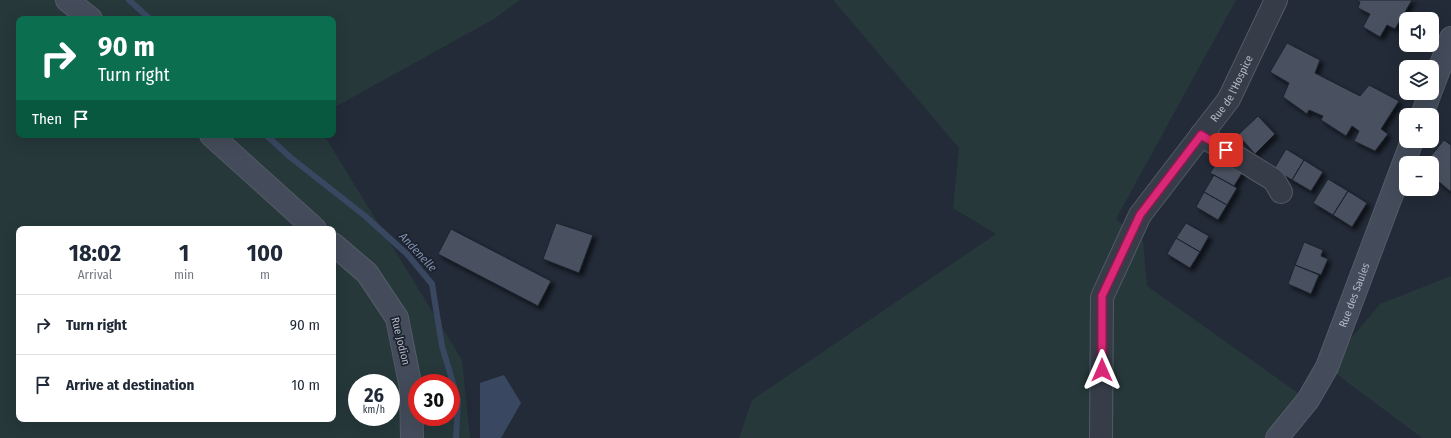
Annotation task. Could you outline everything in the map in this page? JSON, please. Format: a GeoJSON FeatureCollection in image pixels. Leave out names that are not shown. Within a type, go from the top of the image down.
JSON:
{"type":"FeatureCollection","features":[{"type":"Feature","properties":{"kind":"street"},"geometry":{"type":"LineString","coordinates":[[67,0],[86,16]]}},
{"type":"Feature","properties":{"kind":"street","name":"Rue de l'Hospice"},"geometry":{"type":"LineString","coordinates":[[1101,438],[1102,296],[1140,215],[1229,99],[1276,0]]}},
{"type":"Feature","properties":{"kind":"street"},"geometry":{"type":"LineString","coordinates":[[1439,70],[1451,38]]}},
{"type":"Feature","properties":{"kind":"street"},"geometry":{"type":"LineString","coordinates":[[1201,135],[1274,180],[1281,192]]}},
{"type":"Feature","properties":{"kind":"street"},"geometry":{"type":"LineString","coordinates":[[213,138],[312,226]]}},
{"type":"Feature","properties":{"kind":"street","name":"Rue des Saules"},"geometry":{"type":"LineString","coordinates":[[1277,438],[1308,400],[1327,367],[1409,148]]}},
{"type":"Feature","properties":{"kind":"street","name":"Rue Jodion"},"geometry":{"type":"LineString","coordinates":[[336,247],[367,273],[397,318],[411,388],[412,438]]}},
{"type":"Feature","properties":{"kind":"shaded area"},"geometry":{"type":"Polygon","coordinates":[[[0,0],[520,0],[494,19],[336,106],[336,16],[16,16],[16,138],[326,138],[462,360],[470,438],[0,438],[0,0]]]}},
{"type":"Feature","properties":{"kind":"shaded area"},"geometry":{"type":"Polygon","coordinates":[[[833,0],[1236,0],[1116,219],[1143,241],[1147,286],[1308,400],[1277,438],[739,438],[752,400],[996,234],[953,208],[959,148],[833,0]]]}},
{"type":"Feature","properties":{"kind":"shaded area"},"geometry":{"type":"Polygon","coordinates":[[[1451,276],[1451,438],[1422,438],[1327,367],[1380,304],[1451,276]]]}},
{"type":"Feature","properties":{"kind":"water"},"geometry":{"type":"Polygon","coordinates":[[[504,375],[521,403],[501,438],[480,438],[480,383],[504,375]]]}},
{"type":"Feature","properties":{"kind":"building"},"geometry":{"type":"Polygon","coordinates":[[[1356,0],[1412,0],[1405,12],[1399,12],[1399,22],[1395,29],[1387,25],[1380,37],[1363,27],[1370,14],[1358,8],[1360,2],[1356,0]]]}},
{"type":"Feature","properties":{"kind":"building"},"geometry":{"type":"Polygon","coordinates":[[[1287,43],[1320,60],[1315,73],[1360,96],[1369,85],[1399,101],[1381,129],[1388,134],[1375,151],[1354,141],[1359,131],[1352,126],[1346,136],[1321,120],[1323,116],[1309,110],[1307,114],[1283,97],[1289,83],[1270,72],[1287,43]]]}},
{"type":"Feature","properties":{"kind":"building"},"geometry":{"type":"Polygon","coordinates":[[[1258,116],[1275,134],[1255,154],[1238,135],[1258,116]]]}},
{"type":"Feature","properties":{"kind":"building"},"geometry":{"type":"Polygon","coordinates":[[[1444,140],[1451,145],[1451,192],[1439,182],[1439,156],[1431,156],[1439,148],[1444,140]]]}},
{"type":"Feature","properties":{"kind":"building"},"geometry":{"type":"Polygon","coordinates":[[[1286,149],[1304,160],[1292,180],[1274,169],[1286,149]]]}},
{"type":"Feature","properties":{"kind":"building"},"geometry":{"type":"Polygon","coordinates":[[[1221,156],[1244,170],[1234,186],[1210,173],[1221,156]]]}},
{"type":"Feature","properties":{"kind":"building"},"geometry":{"type":"Polygon","coordinates":[[[1304,160],[1323,172],[1311,191],[1292,180],[1304,160]]]}},
{"type":"Feature","properties":{"kind":"building"},"geometry":{"type":"Polygon","coordinates":[[[1214,175],[1237,188],[1227,205],[1204,192],[1214,175]]]}},
{"type":"Feature","properties":{"kind":"building"},"geometry":{"type":"Polygon","coordinates":[[[1328,179],[1348,191],[1333,215],[1313,203],[1328,179]]]}},
{"type":"Feature","properties":{"kind":"building"},"geometry":{"type":"Polygon","coordinates":[[[1348,191],[1367,203],[1352,227],[1333,215],[1348,191]]]}},
{"type":"Feature","properties":{"kind":"building"},"geometry":{"type":"Polygon","coordinates":[[[1204,192],[1227,205],[1218,220],[1196,207],[1204,192]]]}},
{"type":"Feature","properties":{"kind":"building"},"geometry":{"type":"Polygon","coordinates":[[[556,223],[593,235],[579,273],[543,259],[556,223]]]}},
{"type":"Feature","properties":{"kind":"building"},"geometry":{"type":"Polygon","coordinates":[[[1186,223],[1209,236],[1200,252],[1176,238],[1186,223]]]}},
{"type":"Feature","properties":{"kind":"building"},"geometry":{"type":"Polygon","coordinates":[[[451,229],[551,281],[538,306],[438,254],[451,229]]]}},
{"type":"Feature","properties":{"kind":"building"},"geometry":{"type":"Polygon","coordinates":[[[1176,238],[1200,252],[1190,268],[1167,254],[1176,238]]]}},
{"type":"Feature","properties":{"kind":"building"},"geometry":{"type":"Polygon","coordinates":[[[1304,242],[1323,250],[1321,256],[1328,259],[1321,275],[1295,265],[1304,242]]]}},
{"type":"Feature","properties":{"kind":"building"},"geometry":{"type":"Polygon","coordinates":[[[1295,265],[1319,275],[1311,294],[1288,284],[1295,265]]]}},
{"type":"Feature","properties":{"kind":"waterway","name":"Andenelle"},"geometry":{"type":"LineString","coordinates":[[129,0],[147,16]]}},
{"type":"Feature","properties":{"kind":"waterway","name":"Andenelle"},"geometry":{"type":"LineString","coordinates":[[269,138],[290,157],[365,216],[407,254],[432,284],[442,346],[458,400],[456,438]]}},
{"type":"Feature","properties":{"kind":"route"},"geometry":{"type":"LineString","coordinates":[[1102,370],[1102,296],[1140,215],[1201,135],[1226,150]]}}]}
